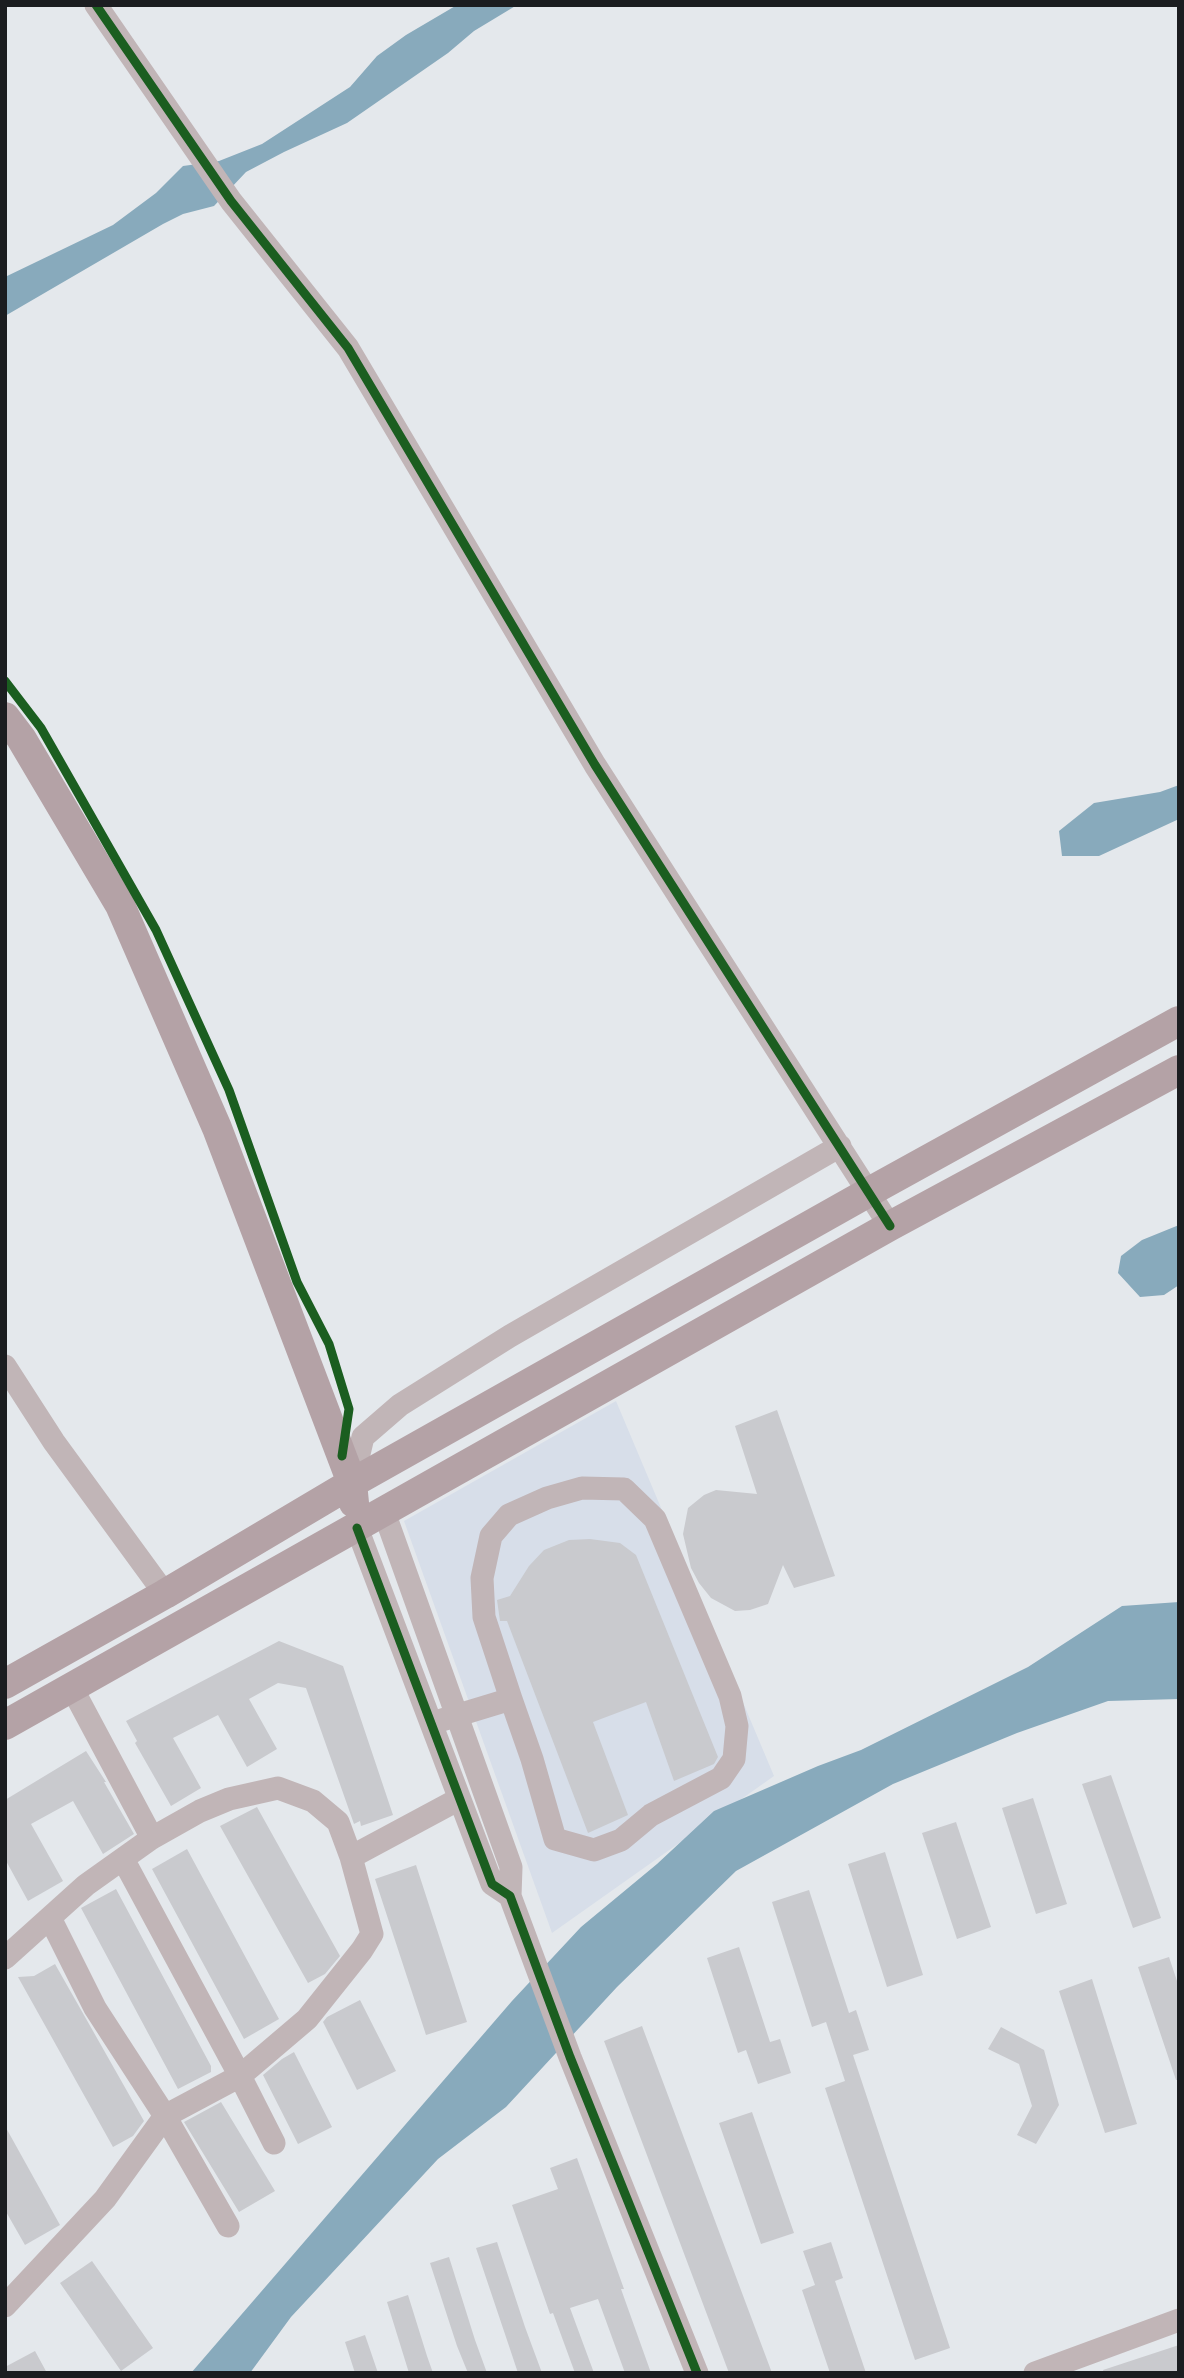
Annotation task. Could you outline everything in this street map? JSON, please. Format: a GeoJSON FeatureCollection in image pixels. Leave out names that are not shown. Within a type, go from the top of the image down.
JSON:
{"type":"FeatureCollection","features":[{"type":"Feature","properties":{"kind":"main road"},"geometry":{"type":"LineString","coordinates":[[5,717],[120,905],[217,1128],[352,1483],[356,1528]]}},
{"type":"Feature","properties":{"kind":"main road"},"geometry":{"type":"LineString","coordinates":[[5,1684],[165,1594],[352,1483],[1179,1021]]}},
{"type":"Feature","properties":{"kind":"main road"},"geometry":{"type":"LineString","coordinates":[[5,1725],[890,1226],[1179,1070]]}},
{"type":"Feature","properties":{"kind":"main road"},"geometry":{"type":"LineString","coordinates":[[352,1483],[384,1513]]}},
{"type":"Feature","properties":{"kind":"street"},"geometry":{"type":"LineString","coordinates":[[96,5],[231,201],[348,348],[596,765],[890,1226]]}},
{"type":"Feature","properties":{"kind":"street"},"geometry":{"type":"LineString","coordinates":[[352,1483],[363,1437],[400,1405],[510,1336],[840,1146]]}},
{"type":"Feature","properties":{"kind":"street"},"geometry":{"type":"LineString","coordinates":[[5,1366],[54,1442],[165,1594]]}},
{"type":"Feature","properties":{"kind":"street"},"geometry":{"type":"LineString","coordinates":[[582,1488],[624,1489],[655,1519],[730,1696],[737,1726],[734,1759],[721,1777],[651,1815],[621,1840],[594,1850],[555,1839],[511,1699],[484,1617],[482,1578],[491,1536],[509,1516],[547,1497],[582,1488]]}},
{"type":"Feature","properties":{"kind":"street"},"geometry":{"type":"LineString","coordinates":[[384,1513],[511,1867],[510,1896],[543,1988],[698,2373]]}},
{"type":"Feature","properties":{"kind":"street"},"geometry":{"type":"LineString","coordinates":[[356,1528],[492,1884],[510,1896]]}},
{"type":"Feature","properties":{"kind":"street"},"geometry":{"type":"LineString","coordinates":[[72,1688],[152,1838]]}},
{"type":"Feature","properties":{"kind":"street"},"geometry":{"type":"LineString","coordinates":[[432,1723],[511,1699]]}},
{"type":"Feature","properties":{"kind":"street"},"geometry":{"type":"LineString","coordinates":[[5,1958],[86,1885],[152,1838],[200,1811],[229,1799],[278,1788],[313,1801],[338,1822],[351,1857],[372,1934],[307,2019],[240,2076],[165,2116],[105,2199],[5,2306]]}},
{"type":"Feature","properties":{"kind":"street"},"geometry":{"type":"LineString","coordinates":[[351,1857],[459,1799]]}},
{"type":"Feature","properties":{"kind":"street"},"geometry":{"type":"LineString","coordinates":[[123,1859],[274,2143]]}},
{"type":"Feature","properties":{"kind":"street"},"geometry":{"type":"LineString","coordinates":[[50,1918],[95,2008],[165,2116],[228,2226]]}},
{"type":"Feature","properties":{"kind":"street"},"geometry":{"type":"LineString","coordinates":[[1035,2373],[1179,2320]]}},
{"type":"Feature","properties":{"kind":"shaded area"},"geometry":{"type":"Polygon","coordinates":[[[616,1401],[774,1776],[552,1933],[404,1521],[616,1401]]]}},
{"type":"Feature","properties":{"kind":"water"},"geometry":{"type":"Polygon","coordinates":[[[457,5],[517,5],[474,31],[448,53],[347,123],[246,172],[214,206],[183,214],[163,224],[5,316],[5,277],[113,225],[156,193],[183,166],[219,161],[262,144],[350,87],[377,56],[406,35],[457,5]]]}},
{"type":"Feature","properties":{"kind":"water"},"geometry":{"type":"Polygon","coordinates":[[[1179,785],[1179,819],[1099,856],[1062,856],[1059,831],[1094,803],[1160,792],[1179,785]]]}},
{"type":"Feature","properties":{"kind":"water"},"geometry":{"type":"Polygon","coordinates":[[[1179,1225],[1179,1285],[1164,1295],[1140,1297],[1118,1273],[1121,1256],[1142,1240],[1179,1225]]]}},
{"type":"Feature","properties":{"kind":"water"},"geometry":{"type":"Polygon","coordinates":[[[1179,1602],[1179,1699],[1108,1701],[1017,1733],[893,1784],[736,1871],[617,1987],[506,2107],[438,2159],[291,2317],[250,2373],[191,2373],[512,2001],[581,1927],[657,1864],[714,1811],[861,1750],[1028,1667],[1122,1606],[1179,1602]]]}},
{"type":"Feature","properties":{"kind":"building"},"geometry":{"type":"Polygon","coordinates":[[[777,1410],[835,1576],[794,1588],[783,1565],[768,1604],[750,1610],[735,1611],[711,1598],[691,1568],[683,1534],[688,1508],[704,1495],[716,1490],[757,1494],[735,1426],[777,1410]]]}},
{"type":"Feature","properties":{"kind":"building"},"geometry":{"type":"Polygon","coordinates":[[[590,1539],[620,1543],[636,1555],[718,1757],[714,1764],[674,1781],[646,1702],[593,1722],[628,1815],[588,1833],[507,1621],[500,1621],[497,1600],[510,1596],[529,1566],[544,1550],[569,1540],[590,1539]]]}},
{"type":"Feature","properties":{"kind":"building"},"geometry":{"type":"Polygon","coordinates":[[[279,1641],[343,1666],[393,1815],[361,1826],[360,1821],[354,1824],[306,1688],[278,1683],[249,1699],[277,1749],[247,1767],[218,1715],[173,1738],[201,1788],[171,1806],[135,1743],[137,1741],[126,1721],[279,1641]]]}},
{"type":"Feature","properties":{"kind":"building"},"geometry":{"type":"Polygon","coordinates":[[[86,1751],[134,1834],[103,1854],[73,1801],[31,1824],[63,1881],[28,1901],[5,1859],[5,1800],[86,1751]]]}},
{"type":"Feature","properties":{"kind":"building"},"geometry":{"type":"Polygon","coordinates":[[[1111,1775],[1161,1918],[1133,1928],[1082,1784],[1111,1775]]]}},
{"type":"Feature","properties":{"kind":"building"},"geometry":{"type":"Polygon","coordinates":[[[1033,1798],[1067,1904],[1036,1914],[1002,1808],[1033,1798]]]}},
{"type":"Feature","properties":{"kind":"building"},"geometry":{"type":"Polygon","coordinates":[[[257,1807],[340,1956],[325,1974],[308,1983],[220,1826],[257,1807]]]}},
{"type":"Feature","properties":{"kind":"building"},"geometry":{"type":"Polygon","coordinates":[[[956,1822],[991,1927],[957,1939],[922,1833],[956,1822]]]}},
{"type":"Feature","properties":{"kind":"building"},"geometry":{"type":"Polygon","coordinates":[[[187,1849],[279,2019],[244,2039],[152,1869],[187,1849]]]}},
{"type":"Feature","properties":{"kind":"building"},"geometry":{"type":"Polygon","coordinates":[[[885,1852],[923,1975],[887,1987],[848,1864],[885,1852]]]}},
{"type":"Feature","properties":{"kind":"building"},"geometry":{"type":"Polygon","coordinates":[[[416,1865],[467,2022],[426,2035],[375,1879],[416,1865]]]}},
{"type":"Feature","properties":{"kind":"building"},"geometry":{"type":"Polygon","coordinates":[[[116,1889],[211,2066],[211,2072],[178,2089],[81,1908],[116,1889]]]}},
{"type":"Feature","properties":{"kind":"building"},"geometry":{"type":"Polygon","coordinates":[[[809,1890],[849,2013],[856,2010],[869,2050],[853,2055],[950,2348],[915,2360],[825,2088],[845,2081],[826,2022],[812,2027],[772,1902],[809,1890]]]}},
{"type":"Feature","properties":{"kind":"building"},"geometry":{"type":"Polygon","coordinates":[[[739,1947],[770,2042],[780,2039],[791,2073],[758,2084],[746,2050],[738,2053],[707,1958],[739,1947]]]}},
{"type":"Feature","properties":{"kind":"building"},"geometry":{"type":"Polygon","coordinates":[[[1169,1957],[1179,1987],[1179,2080],[1176,2080],[1138,1967],[1169,1957]]]}},
{"type":"Feature","properties":{"kind":"building"},"geometry":{"type":"Polygon","coordinates":[[[55,1964],[144,2121],[133,2136],[113,2147],[18,1977],[34,1976],[55,1964]]]}},
{"type":"Feature","properties":{"kind":"building"},"geometry":{"type":"Polygon","coordinates":[[[1092,1979],[1137,2124],[1105,2133],[1059,1991],[1092,1979]]]}},
{"type":"Feature","properties":{"kind":"building"},"geometry":{"type":"Polygon","coordinates":[[[360,2000],[396,2071],[357,2090],[323,2022],[327,2017],[360,2000]]]}},
{"type":"Feature","properties":{"kind":"building"},"geometry":{"type":"Polygon","coordinates":[[[642,2026],[772,2373],[729,2373],[604,2041],[642,2026]]]}},
{"type":"Feature","properties":{"kind":"building"},"geometry":{"type":"Polygon","coordinates":[[[1001,2027],[1044,2050],[1059,2105],[1036,2144],[1017,2135],[1032,2106],[1019,2064],[988,2049],[1001,2027]]]}},
{"type":"Feature","properties":{"kind":"building"},"geometry":{"type":"Polygon","coordinates":[[[294,2052],[332,2127],[298,2144],[263,2075],[294,2052]]]}},
{"type":"Feature","properties":{"kind":"building"},"geometry":{"type":"Polygon","coordinates":[[[221,2102],[275,2191],[239,2212],[184,2122],[221,2102]]]}},
{"type":"Feature","properties":{"kind":"building"},"geometry":{"type":"Polygon","coordinates":[[[752,2112],[794,2233],[761,2244],[719,2123],[752,2112]]]}},
{"type":"Feature","properties":{"kind":"building"},"geometry":{"type":"Polygon","coordinates":[[[5,2126],[60,2225],[25,2245],[5,2210],[5,2126]]]}},
{"type":"Feature","properties":{"kind":"building"},"geometry":{"type":"Polygon","coordinates":[[[577,2158],[651,2373],[625,2373],[598,2299],[570,2308],[594,2373],[575,2373],[553,2313],[550,2314],[512,2205],[558,2189],[550,2168],[577,2158]]]}},
{"type":"Feature","properties":{"kind":"building"},"geometry":{"type":"Polygon","coordinates":[[[497,2242],[542,2373],[518,2373],[476,2248],[497,2242]]]}},
{"type":"Feature","properties":{"kind":"building"},"geometry":{"type":"Polygon","coordinates":[[[831,2242],[843,2278],[835,2281],[866,2373],[830,2373],[802,2290],[815,2285],[803,2251],[831,2242]]]}},
{"type":"Feature","properties":{"kind":"building"},"geometry":{"type":"Polygon","coordinates":[[[449,2257],[487,2373],[468,2373],[457,2346],[430,2263],[449,2257]]]}},
{"type":"Feature","properties":{"kind":"building"},"geometry":{"type":"Polygon","coordinates":[[[92,2261],[153,2348],[121,2371],[60,2283],[92,2261]]]}},
{"type":"Feature","properties":{"kind":"building"},"geometry":{"type":"Polygon","coordinates":[[[408,2295],[433,2373],[409,2373],[387,2302],[408,2295]]]}},
{"type":"Feature","properties":{"kind":"building"},"geometry":{"type":"Polygon","coordinates":[[[365,2335],[378,2373],[355,2373],[345,2342],[365,2335]]]}},
{"type":"Feature","properties":{"kind":"building"},"geometry":{"type":"Polygon","coordinates":[[[1179,2345],[1179,2373],[1104,2373],[1103,2370],[1179,2345]]]}},
{"type":"Feature","properties":{"kind":"building"},"geometry":{"type":"Polygon","coordinates":[[[35,2351],[47,2373],[5,2373],[5,2367],[35,2351]]]}},
{"type":"Feature","properties":{"kind":"cycle path"},"geometry":{"type":"LineString","coordinates":[[96,5],[231,201],[348,348],[595,765],[890,1226]]}},
{"type":"Feature","properties":{"kind":"cycle path"},"geometry":{"type":"LineString","coordinates":[[5,681],[41,728],[156,930],[229,1090],[297,1282],[329,1344],[349,1409],[342,1456]]}},
{"type":"Feature","properties":{"kind":"cycle path"},"geometry":{"type":"LineString","coordinates":[[357,1528],[492,1884],[510,1896],[570,2057],[697,2373]]}}]}
